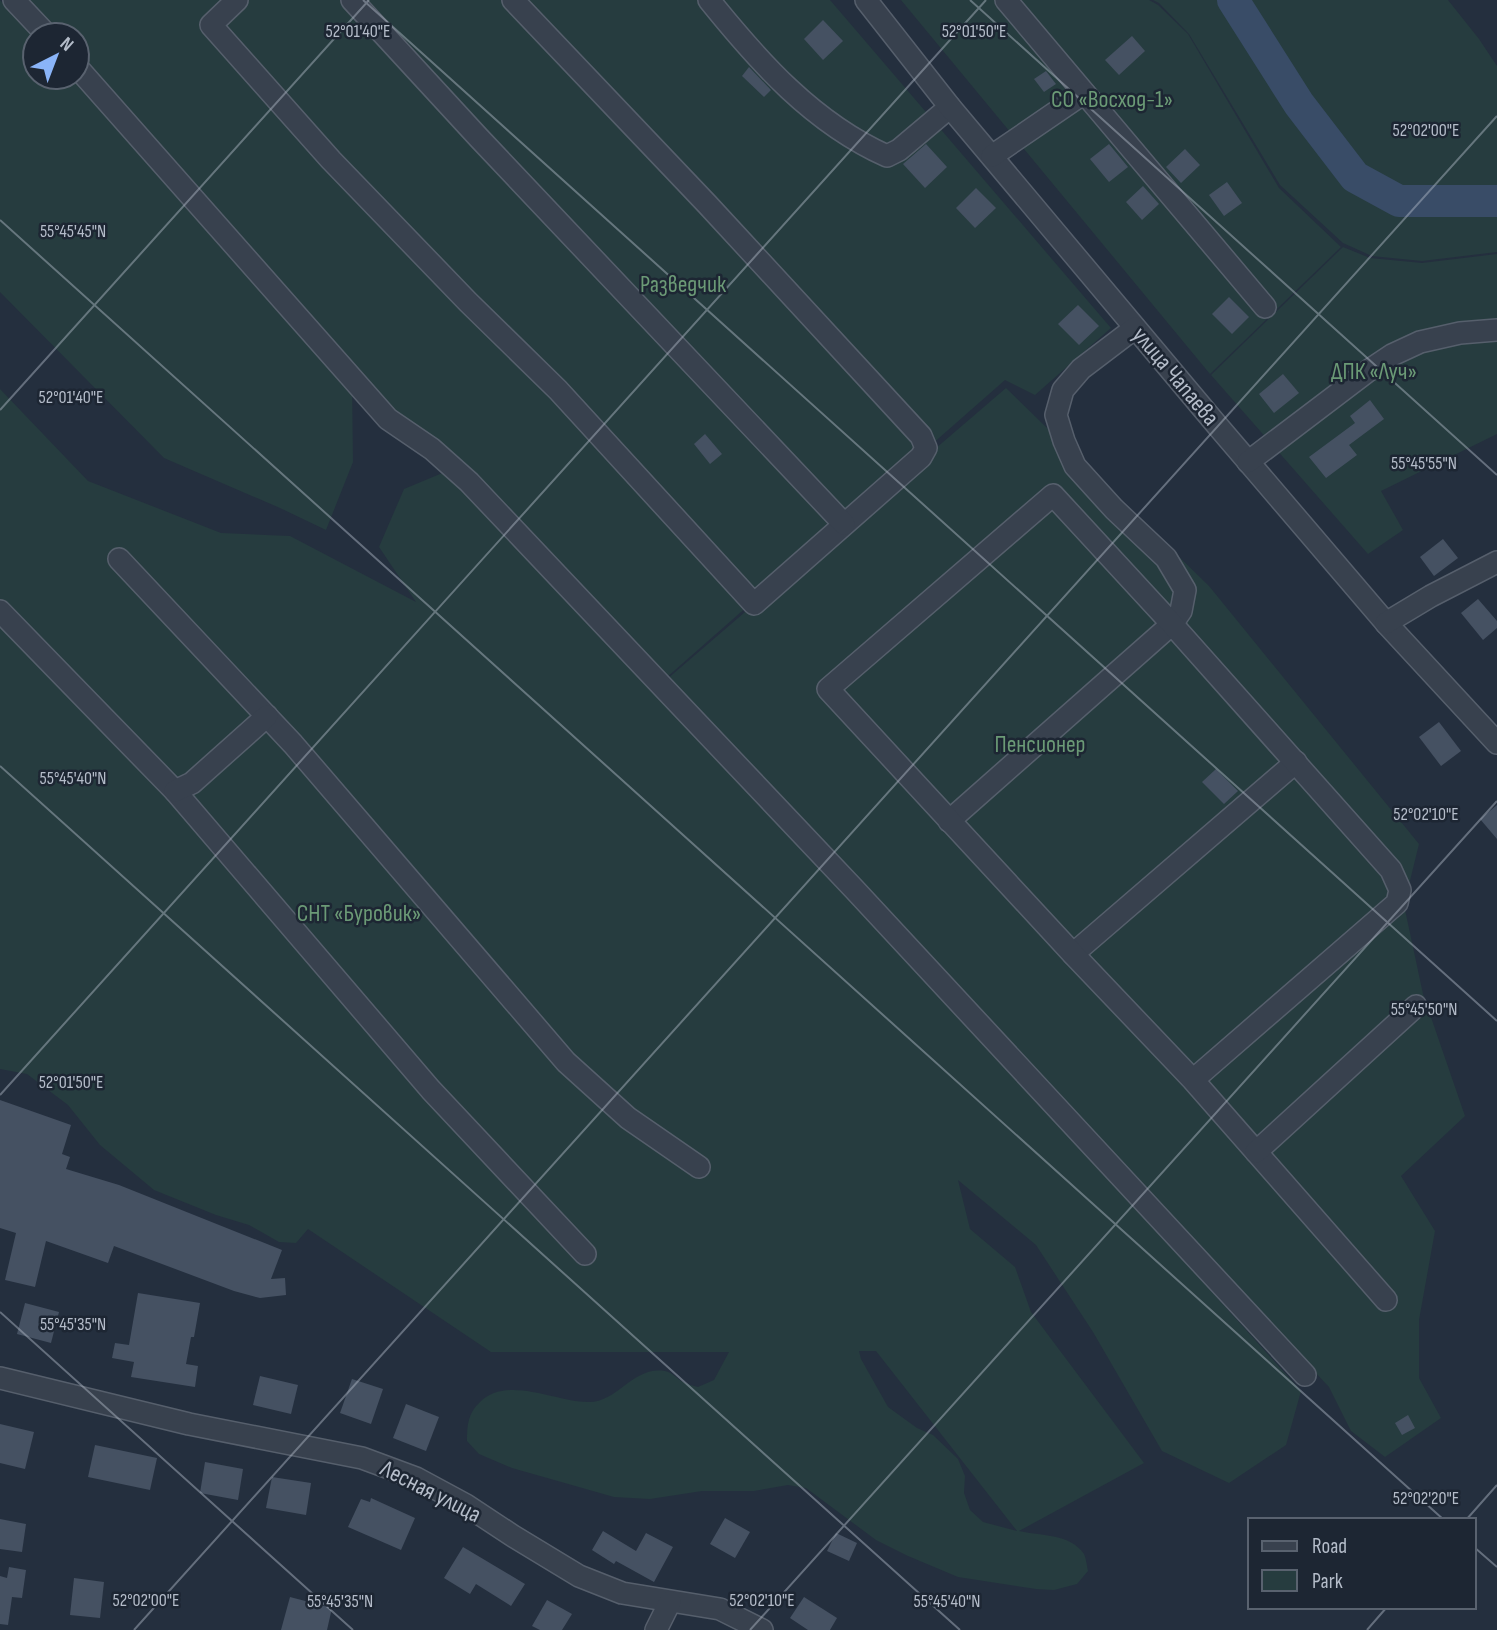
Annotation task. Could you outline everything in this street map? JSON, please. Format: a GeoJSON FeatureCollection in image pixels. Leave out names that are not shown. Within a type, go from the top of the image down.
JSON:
{"type":"FeatureCollection","features":[{"type":"Feature","properties":{"kind":"street"},"geometry":{"type":"LineString","coordinates":[[14,0],[34,21]]}},
{"type":"Feature","properties":{"kind":"street"},"geometry":{"type":"LineString","coordinates":[[237,0],[211,25],[331,160],[468,302],[558,390],[754,604],[921,457],[926,448],[921,436],[698,194],[513,0]]}},
{"type":"Feature","properties":{"kind":"street"},"geometry":{"type":"LineString","coordinates":[[352,0],[844,524]]}},
{"type":"Feature","properties":{"kind":"street"},"geometry":{"type":"LineString","coordinates":[[709,0],[773,74],[814,111],[866,147],[887,156],[899,150],[950,107]]}},
{"type":"Feature","properties":{"kind":"street","name":"улица Чапаева"},"geometry":{"type":"LineString","coordinates":[[866,0],[950,107],[1248,462],[1387,623],[1497,743]]}},
{"type":"Feature","properties":{"kind":"street"},"geometry":{"type":"LineString","coordinates":[[1006,0],[1265,307]]}},
{"type":"Feature","properties":{"kind":"street"},"geometry":{"type":"LineString","coordinates":[[91,83],[388,419],[432,449],[469,482],[874,910],[1305,1375]]}},
{"type":"Feature","properties":{"kind":"street"},"geometry":{"type":"LineString","coordinates":[[992,156],[1084,93]]}},
{"type":"Feature","properties":{"kind":"street"},"geometry":{"type":"LineString","coordinates":[[949,821],[1172,624],[1181,611],[1185,590],[1166,558],[1114,509],[1074,466],[1056,415],[1063,390],[1082,369],[1135,328]]}},
{"type":"Feature","properties":{"kind":"street"},"geometry":{"type":"LineString","coordinates":[[1248,462],[1368,370],[1392,355],[1420,342],[1460,333],[1497,330]]}},
{"type":"Feature","properties":{"kind":"street"},"geometry":{"type":"LineString","coordinates":[[1193,1080],[1397,902],[1400,890],[1391,870],[1053,495],[828,689],[1193,1080],[1387,1300]]}},
{"type":"Feature","properties":{"kind":"street"},"geometry":{"type":"LineString","coordinates":[[120,559],[293,744],[566,1062],[628,1118],[699,1167]]}},
{"type":"Feature","properties":{"kind":"street"},"geometry":{"type":"LineString","coordinates":[[1387,623],[1431,596],[1497,562]]}},
{"type":"Feature","properties":{"kind":"street"},"geometry":{"type":"LineString","coordinates":[[0,611],[175,791],[431,1090],[585,1254]]}},
{"type":"Feature","properties":{"kind":"street"},"geometry":{"type":"LineString","coordinates":[[175,791],[192,783],[267,716]]}},
{"type":"Feature","properties":{"kind":"street"},"geometry":{"type":"LineString","coordinates":[[1073,954],[1296,762]]}},
{"type":"Feature","properties":{"kind":"street"},"geometry":{"type":"LineString","coordinates":[[1256,1152],[1416,1006]]}},
{"type":"Feature","properties":{"kind":"street","name":"Лесная улица"},"geometry":{"type":"LineString","coordinates":[[0,1378],[189,1424],[362,1458],[416,1478],[466,1505],[579,1576],[622,1593],[720,1609],[762,1630]]}},
{"type":"Feature","properties":{"kind":"street"},"geometry":{"type":"LineString","coordinates":[[656,1630],[670,1602]]}},
{"type":"Feature","properties":{"kind":"green space"},"geometry":{"type":"Polygon","coordinates":[[[0,0],[21,22],[21,91],[85,91],[352,382],[353,462],[326,530],[164,458],[0,292],[0,0]]]}},
{"type":"Feature","properties":{"kind":"green space","name":"Разведчик"},"geometry":{"type":"Polygon","coordinates":[[[26,0],[830,0],[1111,328],[1035,395],[1005,380],[666,678],[449,450],[394,413],[91,68],[91,21],[47,21],[26,0]]]}},
{"type":"Feature","properties":{"kind":"green space","name":"СО «Восход-1»"},"geometry":{"type":"Polygon","coordinates":[[[901,0],[1149,0],[1158,5],[1188,34],[1279,188],[1341,247],[1210,374],[901,0]]]}},
{"type":"Feature","properties":{"kind":"green space"},"geometry":{"type":"Polygon","coordinates":[[[1153,0],[1448,0],[1497,66],[1497,252],[1422,261],[1372,256],[1343,243],[1280,185],[1189,34],[1153,0]]]}},
{"type":"Feature","properties":{"kind":"green space","name":"ДПК «Луч»"},"geometry":{"type":"Polygon","coordinates":[[[1343,247],[1370,258],[1422,263],[1497,254],[1497,434],[1381,491],[1403,530],[1368,554],[1211,375],[1343,247]]]}},
{"type":"Feature","properties":{"kind":"green space","name":"Пенсионер"},"geometry":{"type":"Polygon","coordinates":[[[1006,388],[1209,586],[1419,844],[1404,905],[1423,994],[1465,1116],[1401,1176],[1435,1231],[1419,1320],[1419,1378],[1441,1418],[1385,1457],[1351,1431],[1329,1387],[666,680],[1006,388]]]}},
{"type":"Feature","properties":{"kind":"green space","name":"СНТ «Буровик»"},"geometry":{"type":"Polygon","coordinates":[[[0,389],[88,481],[221,533],[290,536],[416,602],[379,547],[404,489],[452,469],[853,894],[1301,1391],[1286,1445],[1229,1483],[1162,1451],[1093,1332],[1036,1245],[958,1180],[970,1229],[1015,1267],[1031,1312],[1144,1463],[1019,1531],[1054,1536],[1078,1547],[1085,1556],[1088,1571],[1077,1584],[1054,1590],[1036,1589],[958,1577],[876,1540],[806,1488],[788,1485],[754,1491],[702,1491],[650,1499],[614,1497],[512,1468],[479,1454],[467,1441],[473,1410],[491,1394],[518,1390],[575,1401],[599,1401],[643,1374],[653,1371],[668,1372],[683,1382],[698,1387],[714,1380],[729,1352],[491,1352],[308,1229],[296,1243],[279,1242],[249,1225],[154,1190],[100,1145],[68,1105],[27,1074],[0,1069],[0,389]],[[859,1351],[888,1407],[917,1428],[933,1435],[958,1459],[965,1476],[964,1493],[970,1510],[983,1522],[1017,1531],[876,1351],[859,1351]]]}},
{"type":"Feature","properties":{"kind":"building"},"geometry":{"type":"Polygon","coordinates":[[[823,20],[843,41],[823,60],[804,39],[823,20]]]}},
{"type":"Feature","properties":{"kind":"building"},"geometry":{"type":"Polygon","coordinates":[[[1132,36],[1145,51],[1119,75],[1105,60],[1132,36]]]}},
{"type":"Feature","properties":{"kind":"building"},"geometry":{"type":"Polygon","coordinates":[[[749,67],[771,90],[764,97],[742,76],[749,67]]]}},
{"type":"Feature","properties":{"kind":"building"},"geometry":{"type":"Polygon","coordinates":[[[1046,71],[1056,84],[1044,92],[1034,79],[1046,71]]]}},
{"type":"Feature","properties":{"kind":"building"},"geometry":{"type":"Polygon","coordinates":[[[926,144],[947,167],[925,188],[903,164],[926,144]]]}},
{"type":"Feature","properties":{"kind":"building"},"geometry":{"type":"Polygon","coordinates":[[[1109,144],[1128,167],[1109,182],[1090,159],[1109,144]]]}},
{"type":"Feature","properties":{"kind":"building"},"geometry":{"type":"Polygon","coordinates":[[[1185,149],[1200,165],[1181,183],[1166,167],[1185,149]]]}},
{"type":"Feature","properties":{"kind":"building"},"geometry":{"type":"Polygon","coordinates":[[[1227,182],[1242,203],[1224,216],[1209,195],[1227,182]]]}},
{"type":"Feature","properties":{"kind":"building"},"geometry":{"type":"Polygon","coordinates":[[[1143,186],[1159,204],[1142,220],[1126,202],[1143,186]]]}},
{"type":"Feature","properties":{"kind":"building"},"geometry":{"type":"Polygon","coordinates":[[[976,188],[996,208],[975,228],[956,208],[976,188]]]}},
{"type":"Feature","properties":{"kind":"building"},"geometry":{"type":"Polygon","coordinates":[[[1229,297],[1249,317],[1232,334],[1212,314],[1229,297]]]}},
{"type":"Feature","properties":{"kind":"building"},"geometry":{"type":"Polygon","coordinates":[[[1078,305],[1099,326],[1079,345],[1058,324],[1078,305]]]}},
{"type":"Feature","properties":{"kind":"building"},"geometry":{"type":"Polygon","coordinates":[[[1283,374],[1299,393],[1274,413],[1259,394],[1283,374]]]}},
{"type":"Feature","properties":{"kind":"building"},"geometry":{"type":"Polygon","coordinates":[[[1370,400],[1384,419],[1349,445],[1357,455],[1326,478],[1309,457],[1355,423],[1350,416],[1370,400]]]}},
{"type":"Feature","properties":{"kind":"building"},"geometry":{"type":"Polygon","coordinates":[[[705,434],[722,454],[710,464],[694,444],[705,434]]]}},
{"type":"Feature","properties":{"kind":"building"},"geometry":{"type":"Polygon","coordinates":[[[1443,539],[1458,558],[1434,576],[1420,557],[1443,539]]]}},
{"type":"Feature","properties":{"kind":"building"},"geometry":{"type":"Polygon","coordinates":[[[1478,599],[1497,621],[1497,628],[1483,640],[1461,613],[1478,599]]]}},
{"type":"Feature","properties":{"kind":"building"},"geometry":{"type":"Polygon","coordinates":[[[1439,722],[1461,751],[1441,766],[1419,737],[1439,722]]]}},
{"type":"Feature","properties":{"kind":"building"},"geometry":{"type":"Polygon","coordinates":[[[1216,769],[1238,791],[1224,804],[1202,782],[1216,769]]]}},
{"type":"Feature","properties":{"kind":"building"},"geometry":{"type":"Polygon","coordinates":[[[1497,805],[1497,839],[1480,819],[1497,805]]]}},
{"type":"Feature","properties":{"kind":"building"},"geometry":{"type":"Polygon","coordinates":[[[0,1100],[71,1125],[62,1154],[70,1157],[66,1169],[119,1185],[282,1250],[271,1279],[285,1278],[286,1295],[260,1298],[234,1291],[114,1246],[108,1263],[46,1241],[35,1287],[5,1280],[16,1233],[0,1228],[0,1100]]]}},
{"type":"Feature","properties":{"kind":"building"},"geometry":{"type":"Polygon","coordinates":[[[138,1293],[200,1303],[186,1364],[198,1366],[195,1387],[131,1377],[134,1362],[112,1358],[115,1343],[129,1345],[138,1293]]]}},
{"type":"Feature","properties":{"kind":"building"},"geometry":{"type":"Polygon","coordinates":[[[25,1303],[59,1312],[51,1343],[17,1334],[25,1303]]]}},
{"type":"Feature","properties":{"kind":"building"},"geometry":{"type":"Polygon","coordinates":[[[260,1376],[298,1385],[291,1414],[253,1405],[260,1376]]]}},
{"type":"Feature","properties":{"kind":"building"},"geometry":{"type":"Polygon","coordinates":[[[352,1379],[383,1389],[371,1424],[340,1413],[352,1379]]]}},
{"type":"Feature","properties":{"kind":"building"},"geometry":{"type":"Polygon","coordinates":[[[406,1404],[439,1417],[426,1451],[393,1438],[406,1404]]]}},
{"type":"Feature","properties":{"kind":"building"},"geometry":{"type":"Polygon","coordinates":[[[1408,1415],[1415,1428],[1402,1435],[1395,1423],[1408,1415]]]}},
{"type":"Feature","properties":{"kind":"building"},"geometry":{"type":"Polygon","coordinates":[[[0,1424],[34,1432],[25,1469],[0,1463],[0,1424]]]}},
{"type":"Feature","properties":{"kind":"building"},"geometry":{"type":"Polygon","coordinates":[[[95,1445],[157,1458],[150,1490],[88,1477],[95,1445]]]}},
{"type":"Feature","properties":{"kind":"building"},"geometry":{"type":"Polygon","coordinates":[[[205,1462],[243,1469],[238,1500],[200,1493],[205,1462]]]}},
{"type":"Feature","properties":{"kind":"building"},"geometry":{"type":"Polygon","coordinates":[[[272,1477],[311,1483],[306,1515],[266,1508],[272,1477]]]}},
{"type":"Feature","properties":{"kind":"building"},"geometry":{"type":"Polygon","coordinates":[[[371,1498],[415,1518],[401,1550],[348,1527],[361,1499],[370,1502],[371,1498]]]}},
{"type":"Feature","properties":{"kind":"building"},"geometry":{"type":"Polygon","coordinates":[[[725,1518],[750,1532],[735,1558],[710,1544],[725,1518]]]}},
{"type":"Feature","properties":{"kind":"building"},"geometry":{"type":"Polygon","coordinates":[[[0,1519],[26,1524],[22,1552],[0,1549],[0,1519]]]}},
{"type":"Feature","properties":{"kind":"building"},"geometry":{"type":"Polygon","coordinates":[[[603,1531],[636,1551],[646,1533],[673,1547],[654,1582],[616,1561],[614,1564],[592,1550],[603,1531]]]}},
{"type":"Feature","properties":{"kind":"building"},"geometry":{"type":"Polygon","coordinates":[[[836,1533],[857,1543],[849,1561],[827,1551],[836,1533]]]}},
{"type":"Feature","properties":{"kind":"building"},"geometry":{"type":"Polygon","coordinates":[[[463,1547],[525,1584],[511,1606],[476,1584],[470,1594],[444,1578],[463,1547]]]}},
{"type":"Feature","properties":{"kind":"building"},"geometry":{"type":"Polygon","coordinates":[[[9,1567],[26,1570],[22,1598],[12,1597],[8,1625],[0,1624],[0,1576],[7,1578],[9,1567]]]}},
{"type":"Feature","properties":{"kind":"building"},"geometry":{"type":"Polygon","coordinates":[[[74,1578],[104,1582],[100,1618],[70,1615],[74,1578]]]}},
{"type":"Feature","properties":{"kind":"building"},"geometry":{"type":"Polygon","coordinates":[[[290,1597],[332,1608],[327,1630],[281,1630],[290,1597]]]}},
{"type":"Feature","properties":{"kind":"building"},"geometry":{"type":"Polygon","coordinates":[[[804,1597],[837,1618],[830,1630],[808,1630],[790,1618],[804,1597]]]}},
{"type":"Feature","properties":{"kind":"building"},"geometry":{"type":"Polygon","coordinates":[[[547,1600],[572,1614],[562,1630],[540,1630],[532,1626],[547,1600]]]}},
{"type":"Feature","properties":{"kind":"waterway"},"geometry":{"type":"LineString","coordinates":[[1233,0],[1299,104],[1355,177],[1399,201],[1497,201]]}}]}
